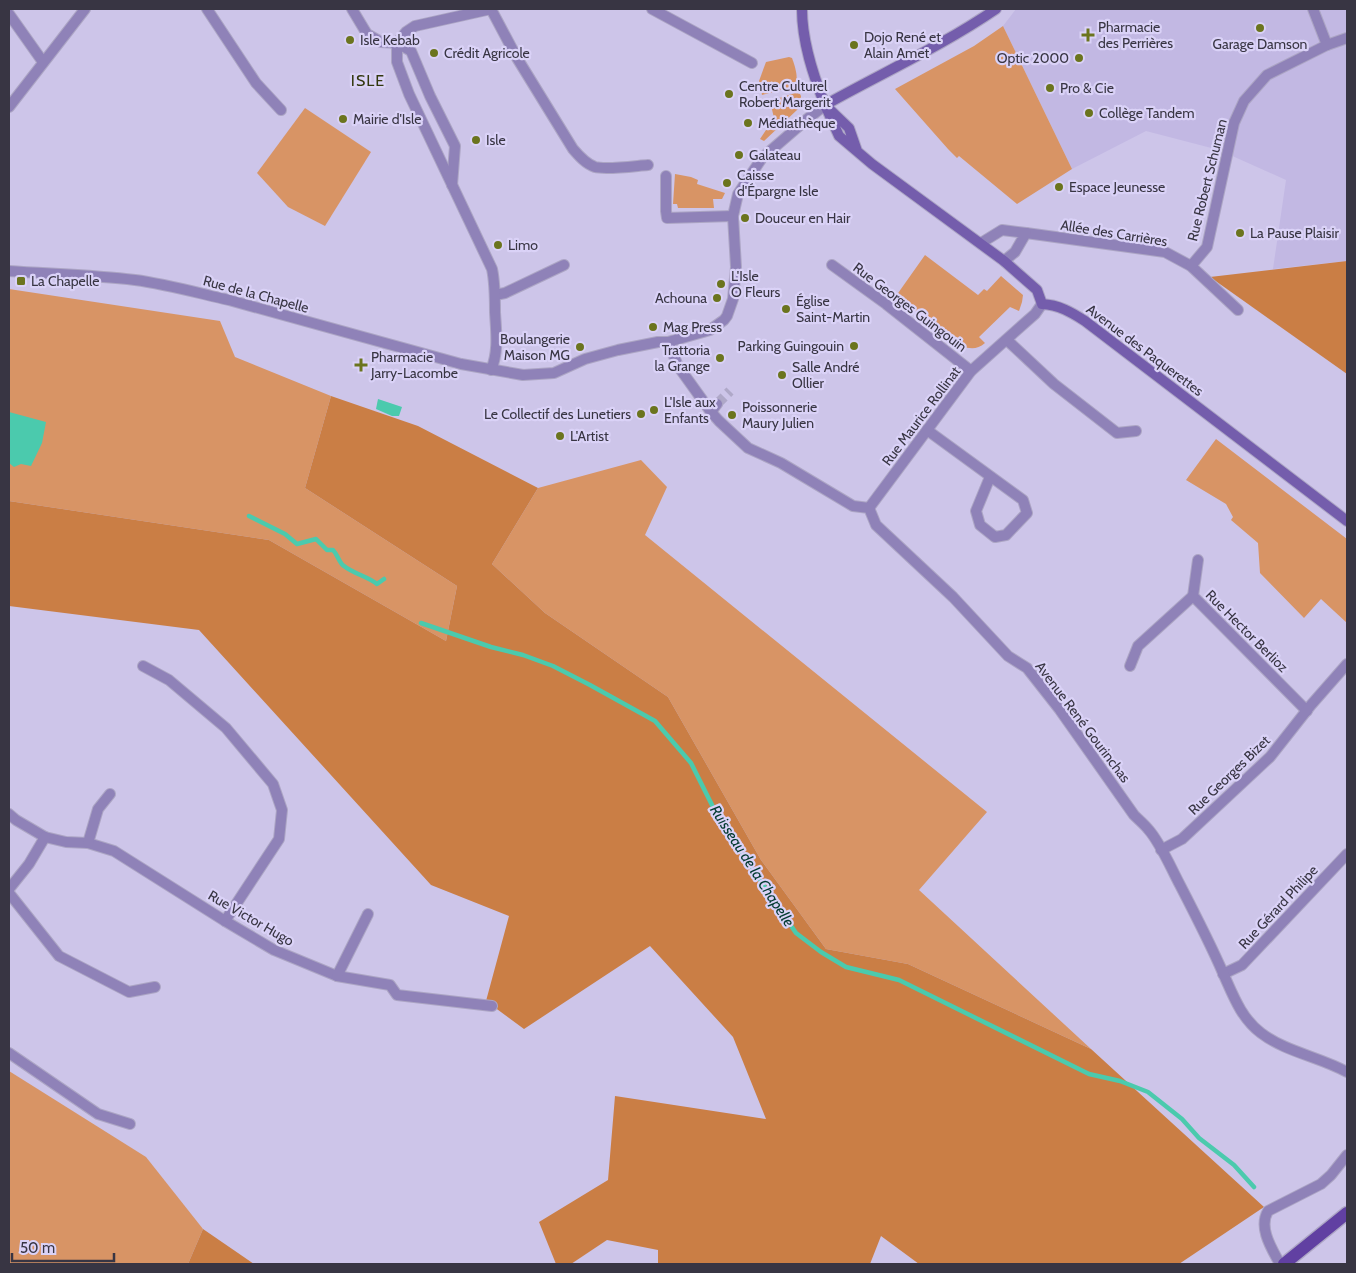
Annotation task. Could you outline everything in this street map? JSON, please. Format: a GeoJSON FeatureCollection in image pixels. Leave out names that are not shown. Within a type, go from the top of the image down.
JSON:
{"type":"FeatureCollection","features":[{"type":"Feature","properties":{"kind":"main road"},"geometry":{"type":"LineString","coordinates":[[802,9],[805,41],[816,82],[825,105],[850,128],[857,151],[1004,261],[1036,290],[1042,304]]}},
{"type":"Feature","properties":{"kind":"main road"},"geometry":{"type":"LineString","coordinates":[[825,105],[934,48],[975,24],[996,9]]}},
{"type":"Feature","properties":{"kind":"main road","name":"Avenue des Paquerettes"},"geometry":{"type":"LineString","coordinates":[[1042,304],[1052,304],[1067,309],[1085,320],[1347,521]]}},
{"type":"Feature","properties":{"kind":"main road"},"geometry":{"type":"LineString","coordinates":[[1282,1264],[1347,1213]]}},
{"type":"Feature","properties":{"kind":"street"},"geometry":{"type":"LineString","coordinates":[[9,107],[85,9]]}},
{"type":"Feature","properties":{"kind":"street"},"geometry":{"type":"LineString","coordinates":[[207,9],[256,83],[281,110]]}},
{"type":"Feature","properties":{"kind":"street"},"geometry":{"type":"LineString","coordinates":[[352,9],[367,34],[382,42],[397,43],[411,51],[430,96],[455,146],[452,186]]}},
{"type":"Feature","properties":{"kind":"street"},"geometry":{"type":"LineString","coordinates":[[491,370],[496,352],[495,280],[492,269],[396,62],[397,43],[406,32],[415,26],[491,9],[517,58],[573,149],[585,162],[594,167],[603,168],[648,165]]}},
{"type":"Feature","properties":{"kind":"street"},"geometry":{"type":"LineString","coordinates":[[652,9],[752,63]]}},
{"type":"Feature","properties":{"kind":"street"},"geometry":{"type":"LineString","coordinates":[[1313,9],[1327,45]]}},
{"type":"Feature","properties":{"kind":"street"},"geometry":{"type":"LineString","coordinates":[[9,14],[43,62]]}},
{"type":"Feature","properties":{"kind":"street","name":"Rue Robert Schuman"},"geometry":{"type":"LineString","coordinates":[[1191,266],[1207,247],[1234,123],[1244,101],[1267,75],[1327,45],[1347,38]]}},
{"type":"Feature","properties":{"kind":"street"},"geometry":{"type":"LineString","coordinates":[[666,176],[667,218],[733,216],[738,194],[762,158],[825,105]]}},
{"type":"Feature","properties":{"kind":"street","name":"Rue de la Chapelle"},"geometry":{"type":"LineString","coordinates":[[9,272],[137,280],[198,293],[461,364],[523,375],[554,373],[586,359],[618,350],[658,342],[668,342],[710,330],[724,320],[733,299],[736,268],[733,216]]}},
{"type":"Feature","properties":{"kind":"street","name":"Allée des Carrières"},"geometry":{"type":"LineString","coordinates":[[981,243],[1002,230],[1165,252],[1191,266],[1238,310]]}},
{"type":"Feature","properties":{"kind":"street"},"geometry":{"type":"LineString","coordinates":[[1004,261],[1015,252],[1026,233]]}},
{"type":"Feature","properties":{"kind":"street"},"geometry":{"type":"LineString","coordinates":[[495,295],[505,293],[564,264]]}},
{"type":"Feature","properties":{"kind":"street","name":"Rue Georges Guingouin"},"geometry":{"type":"LineString","coordinates":[[832,265],[886,304],[971,371]]}},
{"type":"Feature","properties":{"kind":"street","name":"Rue Maurice Rollinat"},"geometry":{"type":"LineString","coordinates":[[870,508],[971,371],[1035,314],[1042,304]]}},
{"type":"Feature","properties":{"kind":"street"},"geometry":{"type":"LineString","coordinates":[[1007,340],[1054,384],[1117,433],[1136,431]]}},
{"type":"Feature","properties":{"kind":"street"},"geometry":{"type":"LineString","coordinates":[[668,342],[678,366],[714,408],[719,421],[748,448],[780,463],[854,506],[870,508]]}},
{"type":"Feature","properties":{"kind":"street"},"geometry":{"type":"LineString","coordinates":[[927,430],[1023,500],[1027,513],[1006,535],[995,537],[980,525],[976,511],[990,477]]}},
{"type":"Feature","properties":{"kind":"street","name":"Avenue René Gourinchas"},"geometry":{"type":"LineString","coordinates":[[870,508],[876,525],[953,597],[1008,656],[1027,668],[1060,710],[1134,815],[1149,830],[1190,905],[1236,1004],[1247,1019],[1260,1033],[1279,1044],[1347,1072]]}},
{"type":"Feature","properties":{"kind":"street","name":"Rue Hector Berlioz"},"geometry":{"type":"LineString","coordinates":[[1198,560],[1193,596],[1307,711]]}},
{"type":"Feature","properties":{"kind":"street"},"geometry":{"type":"LineString","coordinates":[[1130,666],[1138,646],[1193,596]]}},
{"type":"Feature","properties":{"kind":"street","name":"Rue Georges Bizet"},"geometry":{"type":"LineString","coordinates":[[1161,850],[1182,839],[1270,756],[1347,664]]}},
{"type":"Feature","properties":{"kind":"street"},"geometry":{"type":"LineString","coordinates":[[143,666],[169,680],[226,728],[272,784],[282,810],[279,839],[225,921]]}},
{"type":"Feature","properties":{"kind":"street"},"geometry":{"type":"LineString","coordinates":[[88,843],[98,809],[110,794]]}},
{"type":"Feature","properties":{"kind":"street","name":"Rue Victor Hugo"},"geometry":{"type":"LineString","coordinates":[[9,814],[45,837],[66,842],[88,843],[114,851],[274,950],[336,976],[390,985],[397,995],[492,1006]]}},
{"type":"Feature","properties":{"kind":"street"},"geometry":{"type":"LineString","coordinates":[[9,889],[29,864],[45,837]]}},
{"type":"Feature","properties":{"kind":"street","name":"Rue Gérard Philipe"},"geometry":{"type":"LineString","coordinates":[[1223,974],[1242,964],[1347,854]]}},
{"type":"Feature","properties":{"kind":"street"},"geometry":{"type":"LineString","coordinates":[[9,894],[59,956],[129,992],[155,987]]}},
{"type":"Feature","properties":{"kind":"street"},"geometry":{"type":"LineString","coordinates":[[336,976],[368,914]]}},
{"type":"Feature","properties":{"kind":"street"},"geometry":{"type":"LineString","coordinates":[[9,1053],[98,1114],[130,1124]]}},
{"type":"Feature","properties":{"kind":"street"},"geometry":{"type":"LineString","coordinates":[[1282,1264],[1264,1228],[1265,1217],[1268,1211],[1322,1184],[1347,1155]]}},
{"type":"Feature","properties":{"kind":"shaded area"},"geometry":{"type":"Polygon","coordinates":[[[1016,9],[1347,9],[1347,261],[1273,269],[1286,180],[1219,150],[1146,131],[1072,169],[1003,26],[1016,9]]]}},
{"type":"Feature","properties":{"kind":"shaded area"},"geometry":{"type":"Polygon","coordinates":[[[1003,26],[1072,169],[1017,204],[959,156],[957,158],[895,89],[974,46],[1003,26]]]}},
{"type":"Feature","properties":{"kind":"shaded area"},"geometry":{"type":"Polygon","coordinates":[[[792,58],[796,72],[797,80],[795,86],[762,95],[759,81],[766,62],[792,58]]]}},
{"type":"Feature","properties":{"kind":"shaded area"},"geometry":{"type":"Polygon","coordinates":[[[795,93],[801,96],[801,103],[797,110],[764,141],[760,139],[774,118],[770,101],[795,93]]]}},
{"type":"Feature","properties":{"kind":"shaded area"},"geometry":{"type":"Polygon","coordinates":[[[305,108],[371,152],[325,226],[288,207],[257,173],[305,108]]]}},
{"type":"Feature","properties":{"kind":"shaded area"},"geometry":{"type":"Polygon","coordinates":[[[675,174],[691,177],[698,180],[697,184],[725,193],[722,199],[713,199],[714,208],[678,208],[677,204],[673,204],[675,174]]]}},
{"type":"Feature","properties":{"kind":"shaded area"},"geometry":{"type":"Polygon","coordinates":[[[925,255],[978,295],[984,289],[987,291],[1001,276],[1023,295],[1019,311],[1010,307],[979,337],[985,343],[979,347],[967,348],[961,346],[896,296],[925,255]]]}},
{"type":"Feature","properties":{"kind":"shaded area"},"geometry":{"type":"Polygon","coordinates":[[[1347,261],[1347,374],[1210,277],[1347,261]]]}},
{"type":"Feature","properties":{"kind":"shaded area"},"geometry":{"type":"Polygon","coordinates":[[[9,289],[220,321],[235,357],[331,396],[305,488],[457,586],[446,641],[269,540],[9,501],[9,289]]]}},
{"type":"Feature","properties":{"kind":"shaded area"},"geometry":{"type":"Polygon","coordinates":[[[331,396],[418,426],[538,488],[492,564],[545,613],[668,697],[761,860],[826,949],[908,964],[1091,1049],[1264,1207],[1179,1264],[919,1264],[881,1236],[870,1264],[658,1264],[658,1250],[607,1240],[571,1264],[556,1264],[539,1222],[608,1180],[615,1096],[766,1119],[733,1037],[650,946],[524,1029],[486,1001],[509,916],[431,885],[199,630],[9,606],[9,501],[269,540],[446,641],[457,586],[305,488],[331,396]]]}},
{"type":"Feature","properties":{"kind":"shaded area"},"geometry":{"type":"Polygon","coordinates":[[[378,399],[402,407],[399,416],[392,416],[376,409],[378,399]]]}},
{"type":"Feature","properties":{"kind":"shaded area"},"geometry":{"type":"Polygon","coordinates":[[[9,412],[46,422],[42,443],[31,466],[21,464],[14,467],[9,463],[9,412]]]}},
{"type":"Feature","properties":{"kind":"shaded area"},"geometry":{"type":"Polygon","coordinates":[[[1216,439],[1347,539],[1347,623],[1321,599],[1304,618],[1260,573],[1258,543],[1231,520],[1233,517],[1226,504],[1186,480],[1216,439]]]}},
{"type":"Feature","properties":{"kind":"shaded area"},"geometry":{"type":"Polygon","coordinates":[[[641,460],[667,487],[645,535],[987,812],[919,890],[1091,1049],[908,964],[826,949],[761,860],[668,697],[545,613],[492,564],[538,488],[641,460]]]}},
{"type":"Feature","properties":{"kind":"shaded area"},"geometry":{"type":"Polygon","coordinates":[[[9,1071],[146,1157],[203,1229],[188,1264],[9,1264],[9,1071]]]}},
{"type":"Feature","properties":{"kind":"shaded area"},"geometry":{"type":"Polygon","coordinates":[[[203,1229],[254,1264],[188,1264],[203,1229]]]}},
{"type":"Feature","properties":{"kind":"waterway"},"geometry":{"type":"LineString","coordinates":[[249,516],[285,534],[297,544],[316,539],[327,550],[333,550],[342,565],[348,569],[377,584],[384,579]]}},
{"type":"Feature","properties":{"kind":"waterway","name":"Ruisseau de la Chapelle"},"geometry":{"type":"LineString","coordinates":[[421,623],[553,666],[655,721],[691,763],[720,821],[796,933],[821,952],[846,967],[899,980],[1089,1074],[1120,1081],[1148,1092],[1182,1119],[1199,1138],[1234,1165],[1254,1187]]}},
{"type":"Feature","properties":{"kind":"tunnel"},"geometry":{"type":"LineString","coordinates":[[717,404],[730,391]]}},
{"type":"Feature","properties":{"kind":"place","name":"Garage Damson"},"geometry":{"type":"Point","coordinates":[1260,28]}},
{"type":"Feature","properties":{"kind":"place","name":"Pharmacie des Perrières"},"geometry":{"type":"Point","coordinates":[1088,35]}},
{"type":"Feature","properties":{"kind":"place","name":"Isle Kebab"},"geometry":{"type":"Point","coordinates":[350,40]}},
{"type":"Feature","properties":{"kind":"place","name":"Dojo René et Alain Amet"},"geometry":{"type":"Point","coordinates":[854,45]}},
{"type":"Feature","properties":{"kind":"place","name":"Crédit Agricole"},"geometry":{"type":"Point","coordinates":[434,53]}},
{"type":"Feature","properties":{"kind":"place","name":"Optic 2000"},"geometry":{"type":"Point","coordinates":[1079,58]}},
{"type":"Feature","properties":{"kind":"place","name":"Pro & Cie"},"geometry":{"type":"Point","coordinates":[1050,88]}},
{"type":"Feature","properties":{"kind":"place","name":"Centre Culturel Robert Margerit"},"geometry":{"type":"Point","coordinates":[729,94]}},
{"type":"Feature","properties":{"kind":"place","name":"Collège Tandem"},"geometry":{"type":"Point","coordinates":[1089,113]}},
{"type":"Feature","properties":{"kind":"place","name":"Mairie d'Isle"},"geometry":{"type":"Point","coordinates":[343,119]}},
{"type":"Feature","properties":{"kind":"place","name":"Médiathèque"},"geometry":{"type":"Point","coordinates":[748,123]}},
{"type":"Feature","properties":{"kind":"place","name":"Isle"},"geometry":{"type":"Point","coordinates":[476,140]}},
{"type":"Feature","properties":{"kind":"place","name":"Galateau"},"geometry":{"type":"Point","coordinates":[739,155]}},
{"type":"Feature","properties":{"kind":"place","name":"Caisse d'Épargne Isle"},"geometry":{"type":"Point","coordinates":[727,183]}},
{"type":"Feature","properties":{"kind":"place","name":"Espace Jeunesse"},"geometry":{"type":"Point","coordinates":[1059,187]}},
{"type":"Feature","properties":{"kind":"place","name":"Douceur en Hair"},"geometry":{"type":"Point","coordinates":[745,218]}},
{"type":"Feature","properties":{"kind":"place","name":"La Pause Plaisir"},"geometry":{"type":"Point","coordinates":[1240,233]}},
{"type":"Feature","properties":{"kind":"place","name":"Limo"},"geometry":{"type":"Point","coordinates":[498,245]}},
{"type":"Feature","properties":{"kind":"place","name":"La Chapelle"},"geometry":{"type":"Point","coordinates":[21,281]}},
{"type":"Feature","properties":{"kind":"place","name":"L'Isle O Fleurs"},"geometry":{"type":"Point","coordinates":[721,284]}},
{"type":"Feature","properties":{"kind":"place","name":"Achouna"},"geometry":{"type":"Point","coordinates":[717,298]}},
{"type":"Feature","properties":{"kind":"place","name":"Église Saint-Martin"},"geometry":{"type":"Point","coordinates":[786,309]}},
{"type":"Feature","properties":{"kind":"place","name":"Mag Press"},"geometry":{"type":"Point","coordinates":[653,327]}},
{"type":"Feature","properties":{"kind":"place","name":"Parking Guingouin"},"geometry":{"type":"Point","coordinates":[854,346]}},
{"type":"Feature","properties":{"kind":"place","name":"Boulangerie Maison MG"},"geometry":{"type":"Point","coordinates":[580,347]}},
{"type":"Feature","properties":{"kind":"place","name":"Trattoria la Grange"},"geometry":{"type":"Point","coordinates":[720,358]}},
{"type":"Feature","properties":{"kind":"place","name":"Pharmacie Jarry-Lacombe"},"geometry":{"type":"Point","coordinates":[361,365]}},
{"type":"Feature","properties":{"kind":"place","name":"Salle André Ollier"},"geometry":{"type":"Point","coordinates":[782,375]}},
{"type":"Feature","properties":{"kind":"place","name":"L'Isle aux Enfants"},"geometry":{"type":"Point","coordinates":[654,410]}},
{"type":"Feature","properties":{"kind":"place","name":"Le Collectif des Lunetiers"},"geometry":{"type":"Point","coordinates":[641,414]}},
{"type":"Feature","properties":{"kind":"place","name":"Poissonnerie Maury Julien"},"geometry":{"type":"Point","coordinates":[732,415]}},
{"type":"Feature","properties":{"kind":"place","name":"L'Artist"},"geometry":{"type":"Point","coordinates":[560,436]}},
{"type":"Feature","properties":{"kind":"district","name":"ISLE"},"geometry":{"type":"Point","coordinates":[368,80]}}]}
